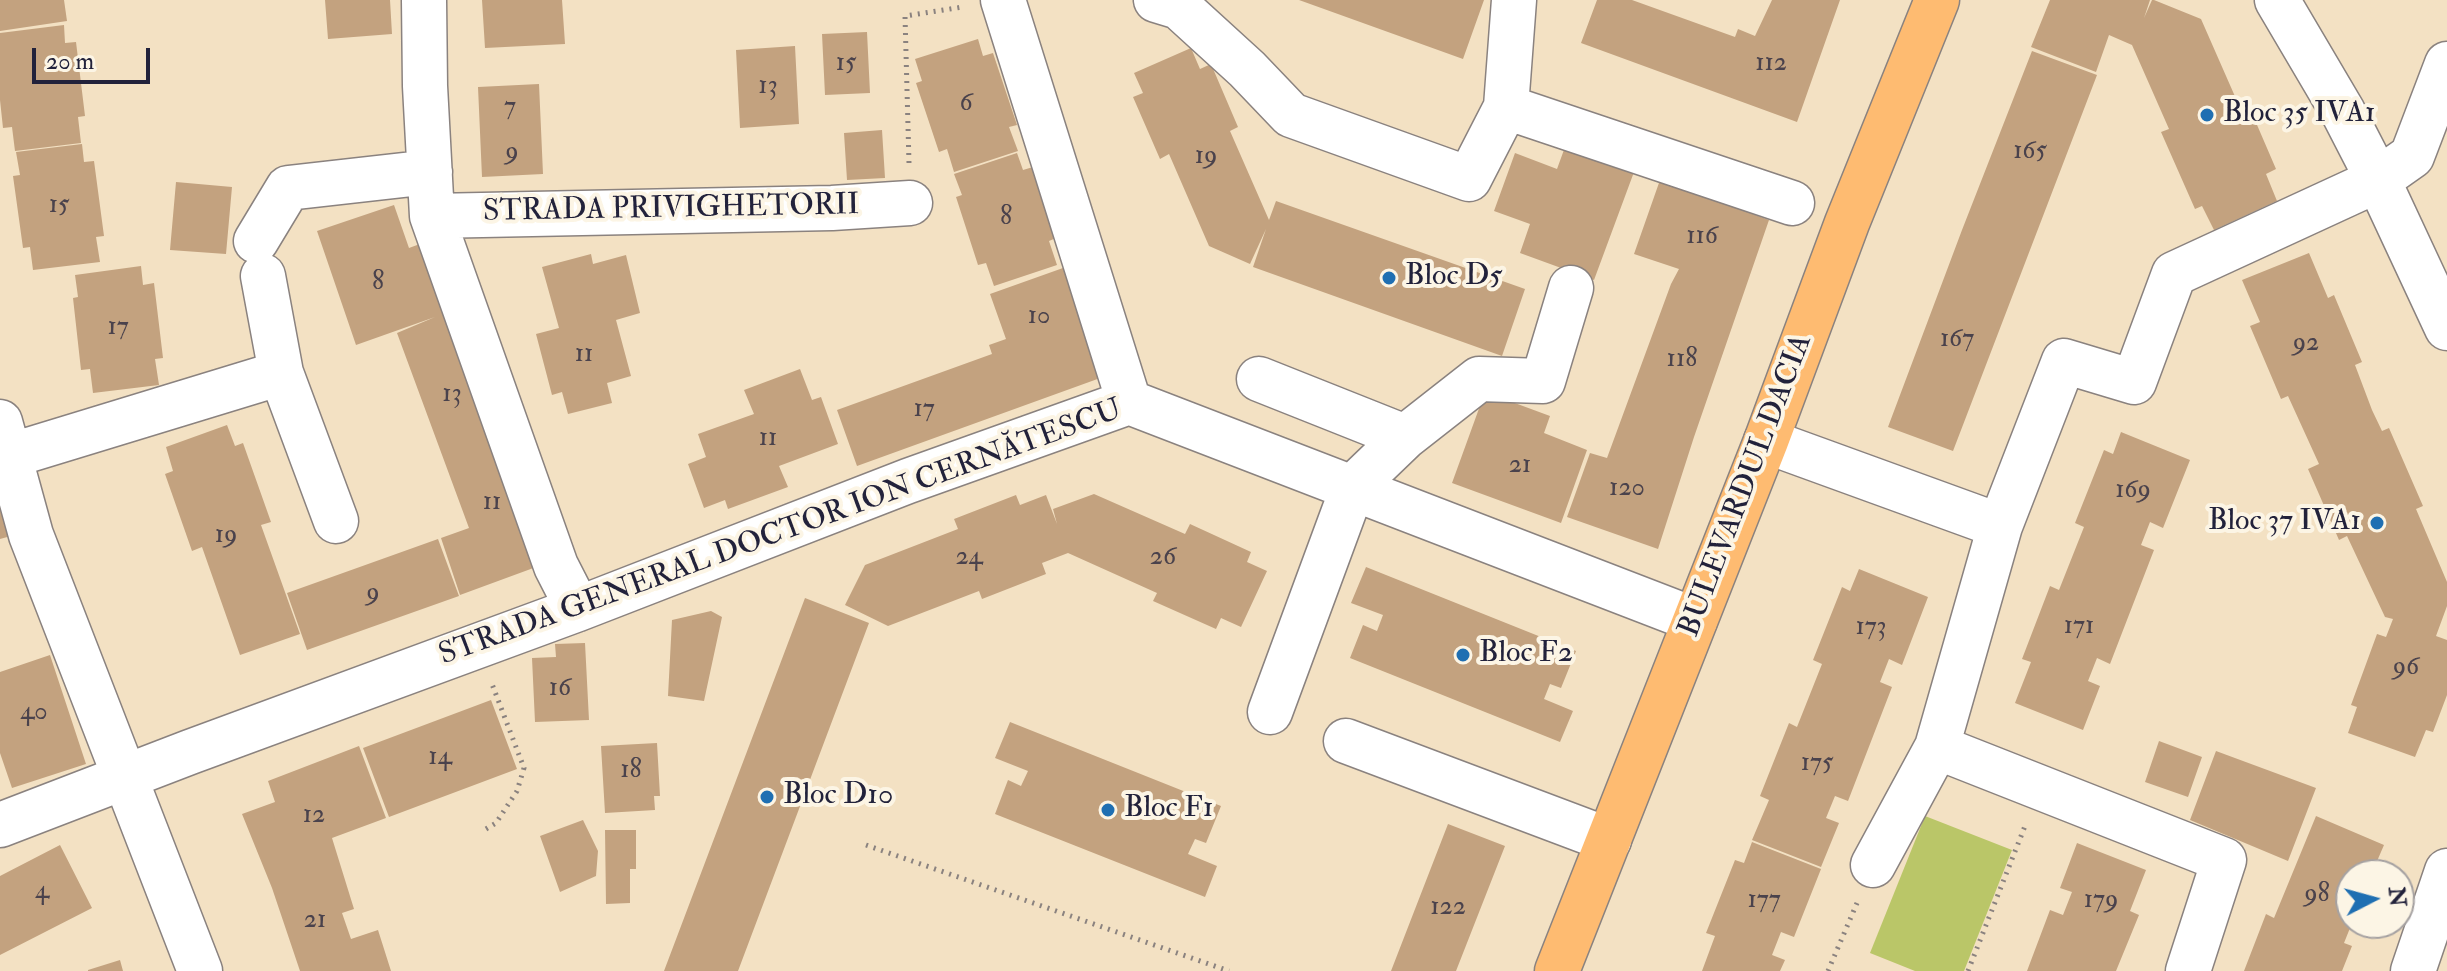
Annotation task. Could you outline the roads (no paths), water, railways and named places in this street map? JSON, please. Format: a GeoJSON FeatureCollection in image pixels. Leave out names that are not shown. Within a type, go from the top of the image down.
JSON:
{"type":"FeatureCollection","features":[{"type":"Feature","properties":{"kind":"main road","name":"BULEVARDUL DACIA"},"geometry":{"type":"LineString","coordinates":[[1557,971],[1766,441],[1847,223],[1937,0]]}},
{"type":"Feature","properties":{"kind":"street","name":"STRADA PRIVIGHETORII"},"geometry":{"type":"LineString","coordinates":[[424,0],[432,216],[556,566],[578,609]]}},
{"type":"Feature","properties":{"kind":"street"},"geometry":{"type":"LineString","coordinates":[[1156,0],[1179,7],[1247,69],[1291,115],[1469,179],[1506,107],[1514,0]]}},
{"type":"Feature","properties":{"kind":"street"},"geometry":{"type":"LineString","coordinates":[[2277,0],[2343,112],[2445,317]]}},
{"type":"Feature","properties":{"kind":"street"},"geometry":{"type":"LineString","coordinates":[[1003,1],[1129,402]]}},
{"type":"Feature","properties":{"kind":"street"},"geometry":{"type":"LineString","coordinates":[[1873,865],[1937,747],[2000,526],[2064,361],[2134,382],[2174,274],[2378,180],[2412,156],[2447,64]]}},
{"type":"Feature","properties":{"kind":"street"},"geometry":{"type":"LineString","coordinates":[[1506,107],[1792,203]]}},
{"type":"Feature","properties":{"kind":"street"},"geometry":{"type":"LineString","coordinates":[[336,521],[281,373],[260,258],[288,188],[430,172]]}},
{"type":"Feature","properties":{"kind":"street","name":"STRADA PRIVIGHETORII"},"geometry":{"type":"LineString","coordinates":[[432,216],[832,208],[910,203]]}},
{"type":"Feature","properties":{"kind":"street"},"geometry":{"type":"LineString","coordinates":[[1270,712],[1353,487],[1405,437],[1479,379],[1543,381],[1571,288]]}},
{"type":"Feature","properties":{"kind":"street"},"geometry":{"type":"LineString","coordinates":[[200,971],[31,535],[4,439],[281,373]]}},
{"type":"Feature","properties":{"kind":"street"},"geometry":{"type":"LineString","coordinates":[[1259,379],[1405,437]]}},
{"type":"Feature","properties":{"kind":"street","name":"STRADA GENERAL DOCTOR ION CERNĂTESCU"},"geometry":{"type":"LineString","coordinates":[[0,825],[578,609],[908,481],[1129,402],[1695,620]]}},
{"type":"Feature","properties":{"kind":"street"},"geometry":{"type":"LineString","coordinates":[[1766,441],[2000,526]]}},
{"type":"Feature","properties":{"kind":"street"},"geometry":{"type":"LineString","coordinates":[[1346,741],[1609,840]]}},
{"type":"Feature","properties":{"kind":"street"},"geometry":{"type":"LineString","coordinates":[[1937,747],[2224,860],[2188,971]]}},
{"type":"Feature","properties":{"kind":"street"},"geometry":{"type":"LineString","coordinates":[[2413,971],[2447,871]]}},
{"type":"Feature","properties":{"kind":"place","name":"Bloc 35 IVA1"},"geometry":{"type":"Point","coordinates":[2207,115]}},
{"type":"Feature","properties":{"kind":"place","name":"Bloc D5"},"geometry":{"type":"Point","coordinates":[1389,278]}},
{"type":"Feature","properties":{"kind":"place","name":"Bloc 37 IVA1"},"geometry":{"type":"Point","coordinates":[2377,523]}},
{"type":"Feature","properties":{"kind":"place","name":"Bloc F2"},"geometry":{"type":"Point","coordinates":[1463,655]}},
{"type":"Feature","properties":{"kind":"place","name":"Bloc D10"},"geometry":{"type":"Point","coordinates":[767,797]}},
{"type":"Feature","properties":{"kind":"place","name":"Bloc F1"},"geometry":{"type":"Point","coordinates":[1108,810]}}]}
